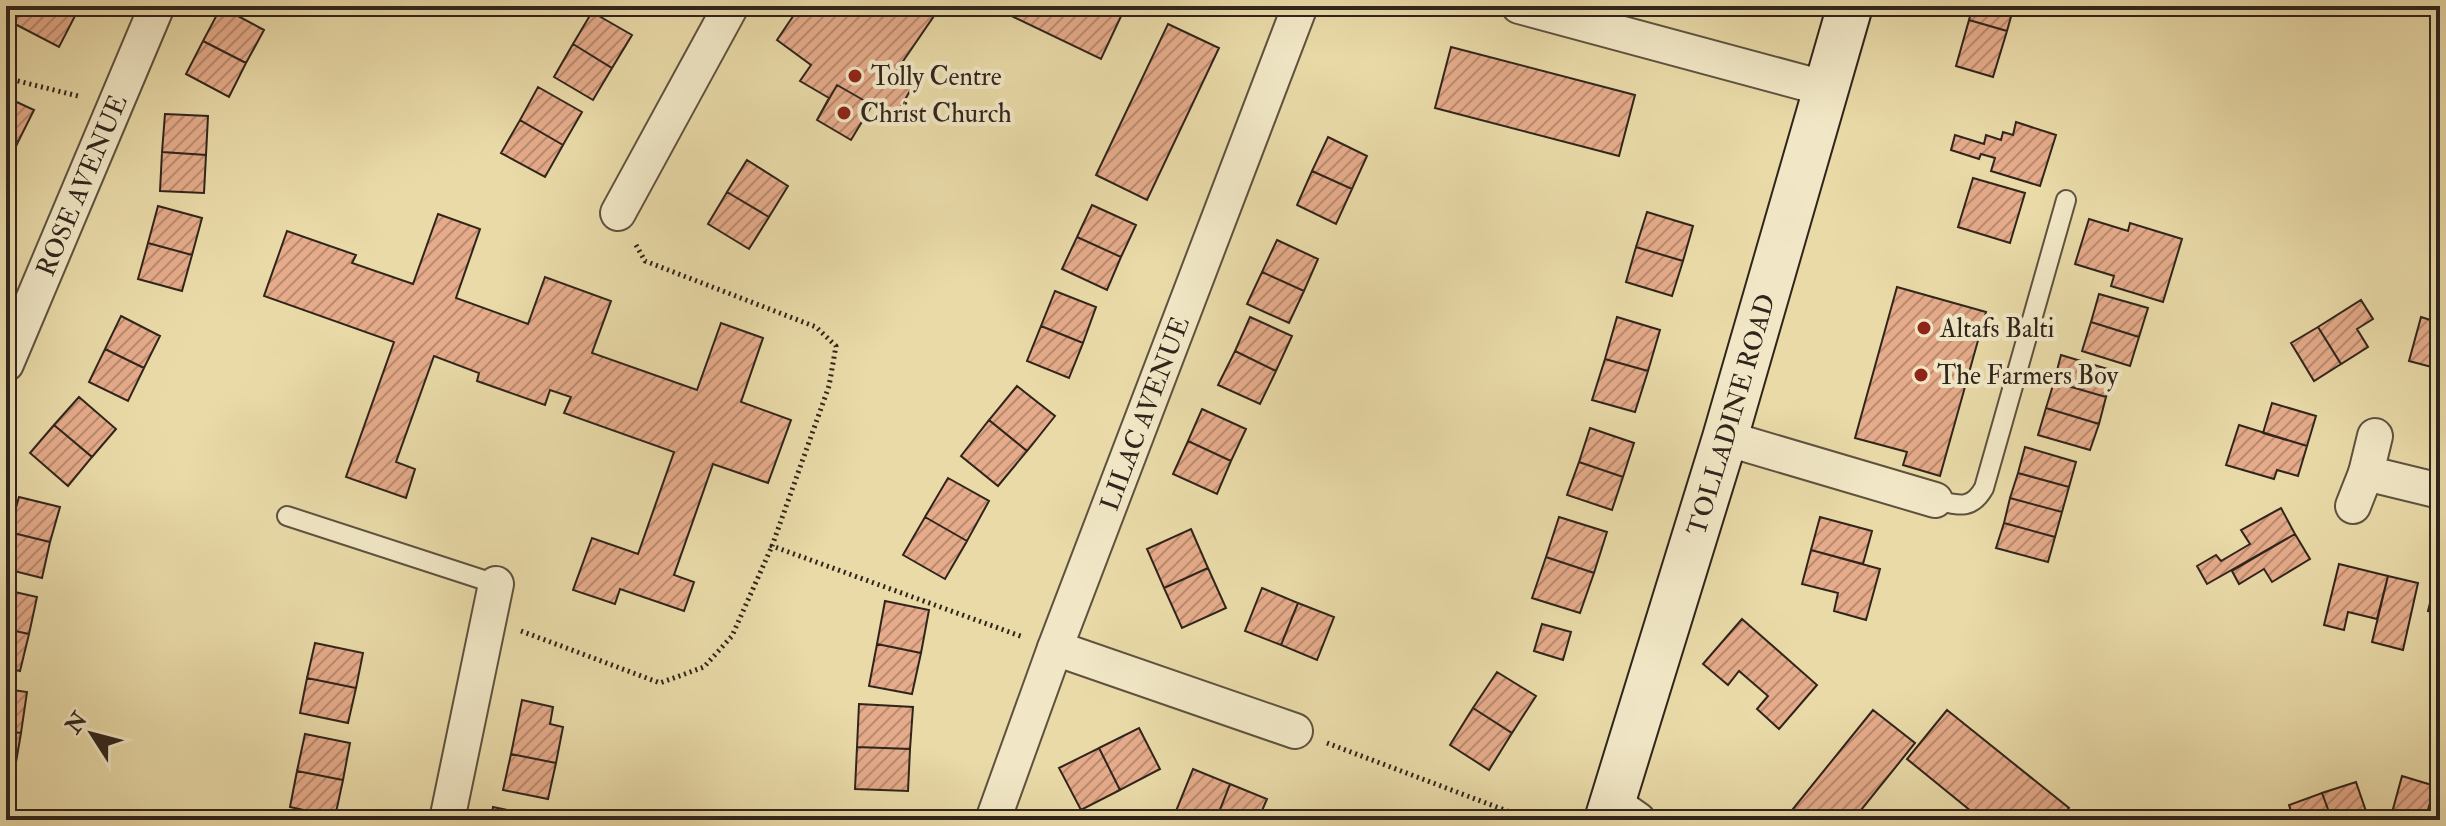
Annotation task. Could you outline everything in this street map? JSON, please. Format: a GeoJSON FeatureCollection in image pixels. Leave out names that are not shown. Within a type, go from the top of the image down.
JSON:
{"type":"FeatureCollection","features":[{"type":"Feature","properties":{"kind":"main road","name":"TOLLADINE ROAD"},"geometry":{"type":"LineString","coordinates":[[1620,814],[1850,6]]}},
{"type":"Feature","properties":{"kind":"street","name":"ROSE AVENUE"},"geometry":{"type":"LineString","coordinates":[[6,364],[157,6]]}},
{"type":"Feature","properties":{"kind":"street"},"geometry":{"type":"LineString","coordinates":[[618,213],[731,6]]}},
{"type":"Feature","properties":{"kind":"street","name":"LILAC AVENUE"},"geometry":{"type":"LineString","coordinates":[[993,820],[1055,648],[1300,6]]}},
{"type":"Feature","properties":{"kind":"street"},"geometry":{"type":"LineString","coordinates":[[1519,6],[1827,89]]}},
{"type":"Feature","properties":{"kind":"street"},"geometry":{"type":"LineString","coordinates":[[2353,506],[2366,473],[2375,436]]}},
{"type":"Feature","properties":{"kind":"street"},"geometry":{"type":"LineString","coordinates":[[1725,438],[1935,500]]}},
{"type":"Feature","properties":{"kind":"street"},"geometry":{"type":"LineString","coordinates":[[2366,473],[2440,491]]}},
{"type":"Feature","properties":{"kind":"street"},"geometry":{"type":"LineString","coordinates":[[447,820],[496,584]]}},
{"type":"Feature","properties":{"kind":"street"},"geometry":{"type":"LineString","coordinates":[[1055,648],[1295,731]]}},
{"type":"Feature","properties":{"kind":"lane"},"geometry":{"type":"LineString","coordinates":[[1935,500],[1963,507],[1977,501],[1984,488],[2066,200]]}},
{"type":"Feature","properties":{"kind":"lane"},"geometry":{"type":"LineString","coordinates":[[287,516],[496,584]]}},
{"type":"Feature","properties":{"kind":"path"},"geometry":{"type":"LineString","coordinates":[[6,78],[114,105]]}},
{"type":"Feature","properties":{"kind":"path"},"geometry":{"type":"LineString","coordinates":[[488,619],[660,683],[704,667],[732,636],[772,546],[829,386],[836,346],[816,327],[645,261],[618,213]]}},
{"type":"Feature","properties":{"kind":"path"},"geometry":{"type":"LineString","coordinates":[[772,546],[1055,648]]}},
{"type":"Feature","properties":{"kind":"path"},"geometry":{"type":"LineString","coordinates":[[1295,731],[1531,820]]}},
{"type":"Feature","properties":{"kind":"path"},"geometry":{"type":"LineString","coordinates":[[1960,820],[1969,810]]}},
{"type":"Feature","properties":{"kind":"path"},"geometry":{"type":"LineString","coordinates":[[1857,814],[1865,820]]}},
{"type":"Feature","properties":{"kind":"building"},"geometry":{"type":"Polygon","coordinates":[[[23,6],[60,6],[76,14],[59,47],[13,23],[23,6]]]}},
{"type":"Feature","properties":{"kind":"building","name":"Tolly Centre"},"geometry":{"type":"Polygon","coordinates":[[[800,6],[924,6],[936,13],[897,70],[915,82],[894,119],[872,105],[851,140],[817,120],[829,98],[800,81],[811,65],[777,40],[800,6]]]}},
{"type":"Feature","properties":{"kind":"building"},"geometry":{"type":"Polygon","coordinates":[[[999,6],[1109,6],[1123,12],[1101,59],[997,9],[999,6]]]}},
{"type":"Feature","properties":{"kind":"building"},"geometry":{"type":"Polygon","coordinates":[[[1973,6],[2014,6],[2007,31],[1969,20],[1973,6]]]}},
{"type":"Feature","properties":{"kind":"building"},"geometry":{"type":"Polygon","coordinates":[[[221,7],[264,30],[246,63],[203,41],[221,7]]]}},
{"type":"Feature","properties":{"kind":"building"},"geometry":{"type":"Polygon","coordinates":[[[592,12],[632,35],[612,68],[573,44],[592,12]]]}},
{"type":"Feature","properties":{"kind":"building"},"geometry":{"type":"Polygon","coordinates":[[[1969,20],[2007,31],[1993,77],[1956,66],[1969,20]]]}},
{"type":"Feature","properties":{"kind":"building"},"geometry":{"type":"Polygon","coordinates":[[[1168,24],[1219,48],[1147,200],[1096,175],[1168,24]]]}},
{"type":"Feature","properties":{"kind":"building"},"geometry":{"type":"Polygon","coordinates":[[[203,41],[246,63],[229,97],[186,74],[203,41]]]}},
{"type":"Feature","properties":{"kind":"building"},"geometry":{"type":"Polygon","coordinates":[[[573,44],[612,68],[593,100],[554,77],[573,44]]]}},
{"type":"Feature","properties":{"kind":"building"},"geometry":{"type":"Polygon","coordinates":[[[1451,47],[1635,95],[1619,156],[1435,108],[1451,47]]]}},
{"type":"Feature","properties":{"kind":"building","name":"Christ Church"},"geometry":{"type":"Polygon","coordinates":[[[837,85],[872,105],[851,140],[817,120],[837,85]]]}},
{"type":"Feature","properties":{"kind":"building"},"geometry":{"type":"Polygon","coordinates":[[[538,87],[582,112],[563,145],[520,120],[538,87]]]}},
{"type":"Feature","properties":{"kind":"building"},"geometry":{"type":"Polygon","coordinates":[[[6,97],[34,110],[18,142],[6,136],[6,97]]]}},
{"type":"Feature","properties":{"kind":"building"},"geometry":{"type":"Polygon","coordinates":[[[165,114],[208,116],[206,155],[162,152],[165,114]]]}},
{"type":"Feature","properties":{"kind":"building"},"geometry":{"type":"Polygon","coordinates":[[[520,120],[563,145],[545,177],[501,153],[520,120]]]}},
{"type":"Feature","properties":{"kind":"building"},"geometry":{"type":"Polygon","coordinates":[[[2016,122],[2056,135],[2040,186],[1991,171],[1995,158],[1981,154],[1979,159],[1951,150],[1955,135],[1984,144],[1986,135],[2001,140],[2003,132],[2013,135],[2016,122]]]}},
{"type":"Feature","properties":{"kind":"building"},"geometry":{"type":"Polygon","coordinates":[[[6,136],[18,142],[6,168],[6,136]]]}},
{"type":"Feature","properties":{"kind":"building"},"geometry":{"type":"Polygon","coordinates":[[[1328,137],[1367,156],[1352,189],[1312,171],[1328,137]]]}},
{"type":"Feature","properties":{"kind":"building"},"geometry":{"type":"Polygon","coordinates":[[[162,152],[206,155],[204,193],[160,191],[162,152]]]}},
{"type":"Feature","properties":{"kind":"building"},"geometry":{"type":"Polygon","coordinates":[[[747,160],[788,186],[769,217],[727,192],[747,160]]]}},
{"type":"Feature","properties":{"kind":"building"},"geometry":{"type":"Polygon","coordinates":[[[1312,171],[1352,189],[1336,224],[1297,205],[1312,171]]]}},
{"type":"Feature","properties":{"kind":"building"},"geometry":{"type":"Polygon","coordinates":[[[1973,178],[2025,193],[2010,243],[1958,227],[1973,178]]]}},
{"type":"Feature","properties":{"kind":"building"},"geometry":{"type":"Polygon","coordinates":[[[727,192],[769,217],[749,249],[708,224],[727,192]]]}},
{"type":"Feature","properties":{"kind":"building"},"geometry":{"type":"Polygon","coordinates":[[[1092,205],[1136,225],[1121,257],[1077,237],[1092,205]]]}},
{"type":"Feature","properties":{"kind":"building"},"geometry":{"type":"Polygon","coordinates":[[[158,206],[202,218],[192,255],[148,243],[158,206]]]}},
{"type":"Feature","properties":{"kind":"building"},"geometry":{"type":"Polygon","coordinates":[[[1647,212],[1693,226],[1683,261],[1636,247],[1647,212]]]}},
{"type":"Feature","properties":{"kind":"building"},"geometry":{"type":"Polygon","coordinates":[[[438,214],[480,229],[456,298],[528,324],[545,277],[611,301],[592,353],[697,390],[721,323],[763,338],[741,402],[791,420],[768,483],[713,464],[674,575],[694,582],[684,611],[620,589],[615,604],[573,590],[592,538],[638,554],[674,452],[564,413],[571,397],[550,390],[545,405],[477,381],[479,373],[434,356],[396,462],[415,469],[406,498],[346,477],[394,342],[264,296],[287,231],[356,255],[352,263],[413,284],[438,214]]]}},
{"type":"Feature","properties":{"kind":"building"},"geometry":{"type":"Polygon","coordinates":[[[2089,219],[2128,231],[2130,223],[2182,239],[2163,302],[2111,286],[2114,276],[2075,264],[2089,219]]]}},
{"type":"Feature","properties":{"kind":"building"},"geometry":{"type":"Polygon","coordinates":[[[1077,237],[1121,257],[1107,290],[1062,269],[1077,237]]]}},
{"type":"Feature","properties":{"kind":"building"},"geometry":{"type":"Polygon","coordinates":[[[1277,240],[1318,259],[1304,291],[1262,272],[1277,240]]]}},
{"type":"Feature","properties":{"kind":"building"},"geometry":{"type":"Polygon","coordinates":[[[148,243],[192,255],[182,291],[138,279],[148,243]]]}},
{"type":"Feature","properties":{"kind":"building"},"geometry":{"type":"Polygon","coordinates":[[[1636,247],[1683,261],[1672,296],[1626,282],[1636,247]]]}},
{"type":"Feature","properties":{"kind":"building"},"geometry":{"type":"Polygon","coordinates":[[[1262,272],[1304,291],[1289,323],[1247,304],[1262,272]]]}},
{"type":"Feature","properties":{"kind":"building","name":"The Farmers Boy"},"geometry":{"type":"Polygon","coordinates":[[[1897,287],[1986,312],[1940,476],[1903,465],[1907,452],[1855,438],[1897,287]]]}},
{"type":"Feature","properties":{"kind":"building"},"geometry":{"type":"Polygon","coordinates":[[[1055,291],[1096,307],[1083,343],[1041,326],[1055,291]]]}},
{"type":"Feature","properties":{"kind":"building"},"geometry":{"type":"Polygon","coordinates":[[[2099,294],[2148,308],[2139,337],[2091,322],[2099,294]]]}},
{"type":"Feature","properties":{"kind":"building"},"geometry":{"type":"Polygon","coordinates":[[[2361,300],[2373,319],[2357,329],[2368,347],[2341,364],[2318,327],[2361,300]]]}},
{"type":"Feature","properties":{"kind":"building"},"geometry":{"type":"Polygon","coordinates":[[[121,316],[160,336],[144,368],[105,349],[121,316]]]}},
{"type":"Feature","properties":{"kind":"building"},"geometry":{"type":"Polygon","coordinates":[[[1250,317],[1292,336],[1276,371],[1235,351],[1250,317]]]}},
{"type":"Feature","properties":{"kind":"building"},"geometry":{"type":"Polygon","coordinates":[[[1617,317],[1660,330],[1648,371],[1605,359],[1617,317]]]}},
{"type":"Feature","properties":{"kind":"building"},"geometry":{"type":"Polygon","coordinates":[[[2421,317],[2440,323],[2439,369],[2409,361],[2421,317]]]}},
{"type":"Feature","properties":{"kind":"building"},"geometry":{"type":"Polygon","coordinates":[[[2091,322],[2139,337],[2130,366],[2082,351],[2091,322]]]}},
{"type":"Feature","properties":{"kind":"building"},"geometry":{"type":"Polygon","coordinates":[[[1041,326],[1083,343],[1069,378],[1027,361],[1041,326]]]}},
{"type":"Feature","properties":{"kind":"building"},"geometry":{"type":"Polygon","coordinates":[[[2318,327],[2341,364],[2314,381],[2291,343],[2318,327]]]}},
{"type":"Feature","properties":{"kind":"building"},"geometry":{"type":"Polygon","coordinates":[[[105,349],[144,368],[128,401],[89,382],[105,349]]]}},
{"type":"Feature","properties":{"kind":"building"},"geometry":{"type":"Polygon","coordinates":[[[1235,351],[1276,371],[1260,404],[1218,385],[1235,351]]]}},
{"type":"Feature","properties":{"kind":"building"},"geometry":{"type":"Polygon","coordinates":[[[2061,355],[2114,371],[2106,397],[2054,382],[2061,355]]]}},
{"type":"Feature","properties":{"kind":"building"},"geometry":{"type":"Polygon","coordinates":[[[1605,359],[1648,371],[1635,412],[1592,400],[1605,359]]]}},
{"type":"Feature","properties":{"kind":"building"},"geometry":{"type":"Polygon","coordinates":[[[2054,382],[2106,397],[2099,424],[2046,408],[2054,382]]]}},
{"type":"Feature","properties":{"kind":"building"},"geometry":{"type":"Polygon","coordinates":[[[1017,386],[1055,416],[1027,451],[989,420],[1017,386]]]}},
{"type":"Feature","properties":{"kind":"building"},"geometry":{"type":"Polygon","coordinates":[[[79,397],[116,429],[92,457],[54,425],[79,397]]]}},
{"type":"Feature","properties":{"kind":"building"},"geometry":{"type":"Polygon","coordinates":[[[2272,403],[2316,416],[2307,446],[2263,433],[2272,403]]]}},
{"type":"Feature","properties":{"kind":"building"},"geometry":{"type":"Polygon","coordinates":[[[2046,408],[2099,424],[2090,450],[2038,435],[2046,408]]]}},
{"type":"Feature","properties":{"kind":"building"},"geometry":{"type":"Polygon","coordinates":[[[1202,409],[1246,429],[1231,461],[1188,441],[1202,409]]]}},
{"type":"Feature","properties":{"kind":"building"},"geometry":{"type":"Polygon","coordinates":[[[989,420],[1027,451],[998,486],[961,456],[989,420]]]}},
{"type":"Feature","properties":{"kind":"building"},"geometry":{"type":"Polygon","coordinates":[[[54,425],[92,457],[68,486],[30,453],[54,425]]]}},
{"type":"Feature","properties":{"kind":"building"},"geometry":{"type":"Polygon","coordinates":[[[2239,425],[2307,446],[2298,476],[2277,470],[2274,479],[2226,465],[2239,425]]]}},
{"type":"Feature","properties":{"kind":"building"},"geometry":{"type":"Polygon","coordinates":[[[1590,428],[1634,443],[1623,477],[1579,462],[1590,428]]]}},
{"type":"Feature","properties":{"kind":"building"},"geometry":{"type":"Polygon","coordinates":[[[1188,441],[1231,461],[1217,494],[1173,474],[1188,441]]]}},
{"type":"Feature","properties":{"kind":"building"},"geometry":{"type":"Polygon","coordinates":[[[2025,447],[2076,462],[2069,487],[2018,473],[2025,447]]]}},
{"type":"Feature","properties":{"kind":"building"},"geometry":{"type":"Polygon","coordinates":[[[1579,462],[1623,477],[1612,510],[1567,495],[1579,462]]]}},
{"type":"Feature","properties":{"kind":"building"},"geometry":{"type":"Polygon","coordinates":[[[2018,473],[2069,487],[2062,512],[2010,498],[2018,473]]]}},
{"type":"Feature","properties":{"kind":"building"},"geometry":{"type":"Polygon","coordinates":[[[948,478],[989,501],[967,541],[925,517],[948,478]]]}},
{"type":"Feature","properties":{"kind":"building"},"geometry":{"type":"Polygon","coordinates":[[[19,497],[60,507],[50,542],[9,532],[19,497]]]}},
{"type":"Feature","properties":{"kind":"building"},"geometry":{"type":"Polygon","coordinates":[[[2010,498],[2062,512],[2055,537],[2004,523],[2010,498]]]}},
{"type":"Feature","properties":{"kind":"building"},"geometry":{"type":"Polygon","coordinates":[[[2281,508],[2295,534],[2207,584],[2197,566],[2216,555],[2221,561],[2250,544],[2241,530],[2281,508]]]}},
{"type":"Feature","properties":{"kind":"building"},"geometry":{"type":"Polygon","coordinates":[[[925,517],[967,541],[945,579],[903,555],[925,517]]]}},
{"type":"Feature","properties":{"kind":"building"},"geometry":{"type":"Polygon","coordinates":[[[1559,517],[1607,532],[1594,573],[1546,557],[1559,517]]]}},
{"type":"Feature","properties":{"kind":"building"},"geometry":{"type":"Polygon","coordinates":[[[1820,517],[1872,531],[1863,564],[1811,550],[1820,517]]]}},
{"type":"Feature","properties":{"kind":"building"},"geometry":{"type":"Polygon","coordinates":[[[2004,523],[2055,537],[2048,562],[1996,548],[2004,523]]]}},
{"type":"Feature","properties":{"kind":"building"},"geometry":{"type":"Polygon","coordinates":[[[1191,529],[1208,568],[1164,588],[1147,549],[1191,529]]]}},
{"type":"Feature","properties":{"kind":"building"},"geometry":{"type":"Polygon","coordinates":[[[9,532],[50,542],[42,578],[6,569],[9,532]]]}},
{"type":"Feature","properties":{"kind":"building"},"geometry":{"type":"Polygon","coordinates":[[[2295,534],[2310,559],[2272,582],[2264,569],[2239,584],[2232,571],[2295,534]]]}},
{"type":"Feature","properties":{"kind":"building"},"geometry":{"type":"Polygon","coordinates":[[[1811,550],[1880,569],[1866,620],[1834,611],[1838,593],[1802,584],[1811,550]]]}},
{"type":"Feature","properties":{"kind":"building"},"geometry":{"type":"Polygon","coordinates":[[[1546,557],[1594,573],[1580,613],[1532,598],[1546,557]]]}},
{"type":"Feature","properties":{"kind":"building"},"geometry":{"type":"Polygon","coordinates":[[[2440,563],[2440,630],[2431,627],[2435,613],[2428,611],[2440,563]]]}},
{"type":"Feature","properties":{"kind":"building"},"geometry":{"type":"Polygon","coordinates":[[[2339,564],[2388,576],[2377,619],[2348,612],[2344,630],[2324,625],[2339,564]]]}},
{"type":"Feature","properties":{"kind":"building"},"geometry":{"type":"Polygon","coordinates":[[[1208,568],[1226,608],[1182,628],[1164,588],[1208,568]]]}},
{"type":"Feature","properties":{"kind":"building"},"geometry":{"type":"Polygon","coordinates":[[[2388,576],[2418,583],[2403,650],[2372,642],[2388,576]]]}},
{"type":"Feature","properties":{"kind":"building"},"geometry":{"type":"Polygon","coordinates":[[[1262,588],[1298,603],[1281,645],[1245,631],[1262,588]]]}},
{"type":"Feature","properties":{"kind":"building"},"geometry":{"type":"Polygon","coordinates":[[[6,590],[37,597],[29,634],[6,629],[6,590]]]}},
{"type":"Feature","properties":{"kind":"building"},"geometry":{"type":"Polygon","coordinates":[[[885,601],[929,610],[921,653],[877,644],[885,601]]]}},
{"type":"Feature","properties":{"kind":"building"},"geometry":{"type":"Polygon","coordinates":[[[1298,603],[1334,617],[1317,660],[1281,645],[1298,603]]]}},
{"type":"Feature","properties":{"kind":"building"},"geometry":{"type":"Polygon","coordinates":[[[1742,619],[1817,685],[1779,729],[1757,709],[1768,696],[1739,671],[1728,685],[1703,664],[1742,619]]]}},
{"type":"Feature","properties":{"kind":"building"},"geometry":{"type":"Polygon","coordinates":[[[1542,624],[1571,632],[1563,660],[1534,651],[1542,624]]]}},
{"type":"Feature","properties":{"kind":"building"},"geometry":{"type":"Polygon","coordinates":[[[6,629],[29,634],[20,671],[6,668],[6,629]]]}},
{"type":"Feature","properties":{"kind":"building"},"geometry":{"type":"Polygon","coordinates":[[[315,643],[363,653],[356,688],[307,678],[315,643]]]}},
{"type":"Feature","properties":{"kind":"building"},"geometry":{"type":"Polygon","coordinates":[[[877,644],[921,653],[912,694],[869,686],[877,644]]]}},
{"type":"Feature","properties":{"kind":"building"},"geometry":{"type":"Polygon","coordinates":[[[1497,672],[1536,696],[1512,733],[1473,708],[1497,672]]]}},
{"type":"Feature","properties":{"kind":"building"},"geometry":{"type":"Polygon","coordinates":[[[307,678],[356,688],[348,723],[300,713],[307,678]]]}},
{"type":"Feature","properties":{"kind":"building"},"geometry":{"type":"Polygon","coordinates":[[[6,689],[27,692],[21,733],[6,731],[6,689]]]}},
{"type":"Feature","properties":{"kind":"building"},"geometry":{"type":"Polygon","coordinates":[[[522,700],[553,707],[550,724],[563,727],[556,763],[511,754],[522,700]]]}},
{"type":"Feature","properties":{"kind":"building"},"geometry":{"type":"Polygon","coordinates":[[[859,704],[913,707],[910,749],[857,747],[859,704]]]}},
{"type":"Feature","properties":{"kind":"building"},"geometry":{"type":"Polygon","coordinates":[[[1473,708],[1512,733],[1489,770],[1450,745],[1473,708]]]}},
{"type":"Feature","properties":{"kind":"building"},"geometry":{"type":"Polygon","coordinates":[[[1873,710],[1915,743],[1853,820],[1784,820],[1873,710]]]}},
{"type":"Feature","properties":{"kind":"building"},"geometry":{"type":"Polygon","coordinates":[[[1947,710],[2069,808],[2059,820],[1982,820],[1907,759],[1947,710]]]}},
{"type":"Feature","properties":{"kind":"building"},"geometry":{"type":"Polygon","coordinates":[[[1139,728],[1160,769],[1120,790],[1099,748],[1139,728]]]}},
{"type":"Feature","properties":{"kind":"building"},"geometry":{"type":"Polygon","coordinates":[[[6,731],[21,733],[14,774],[6,773],[6,731]]]}},
{"type":"Feature","properties":{"kind":"building"},"geometry":{"type":"Polygon","coordinates":[[[305,734],[350,743],[343,780],[297,771],[305,734]]]}},
{"type":"Feature","properties":{"kind":"building"},"geometry":{"type":"Polygon","coordinates":[[[857,747],[910,749],[908,791],[855,789],[857,747]]]}},
{"type":"Feature","properties":{"kind":"building"},"geometry":{"type":"Polygon","coordinates":[[[1099,748],[1120,790],[1081,810],[1059,768],[1099,748]]]}},
{"type":"Feature","properties":{"kind":"building"},"geometry":{"type":"Polygon","coordinates":[[[511,754],[556,763],[548,799],[503,790],[511,754]]]}},
{"type":"Feature","properties":{"kind":"building"},"geometry":{"type":"Polygon","coordinates":[[[1193,769],[1230,784],[1216,820],[1198,820],[1176,811],[1193,769]]]}},
{"type":"Feature","properties":{"kind":"building"},"geometry":{"type":"Polygon","coordinates":[[[297,771],[343,780],[335,817],[290,807],[297,771]]]}},
{"type":"Feature","properties":{"kind":"building"},"geometry":{"type":"Polygon","coordinates":[[[2402,776],[2435,786],[2425,820],[2390,820],[2402,776]]]}},
{"type":"Feature","properties":{"kind":"building"},"geometry":{"type":"Polygon","coordinates":[[[2356,782],[2369,820],[2332,820],[2322,793],[2356,782]]]}},
{"type":"Feature","properties":{"kind":"building"},"geometry":{"type":"Polygon","coordinates":[[[1230,784],[1267,799],[1258,820],[1216,820],[1230,784]]]}},
{"type":"Feature","properties":{"kind":"building"},"geometry":{"type":"Polygon","coordinates":[[[2435,786],[2440,787],[2440,820],[2425,820],[2435,786]]]}},
{"type":"Feature","properties":{"kind":"building"},"geometry":{"type":"Polygon","coordinates":[[[2322,793],[2332,820],[2294,820],[2289,805],[2322,793]]]}},
{"type":"Feature","properties":{"kind":"building"},"geometry":{"type":"Polygon","coordinates":[[[493,807],[535,816],[534,820],[491,820],[493,807]]]}},
{"type":"Feature","properties":{"kind":"place","name":"Tolly Centre"},"geometry":{"type":"Point","coordinates":[855,76]}},
{"type":"Feature","properties":{"kind":"place","name":"Christ Church"},"geometry":{"type":"Point","coordinates":[844,113]}},
{"type":"Feature","properties":{"kind":"place","name":"Altafs Balti"},"geometry":{"type":"Point","coordinates":[1924,328]}},
{"type":"Feature","properties":{"kind":"place","name":"The Farmers Boy"},"geometry":{"type":"Point","coordinates":[1921,375]}}]}
